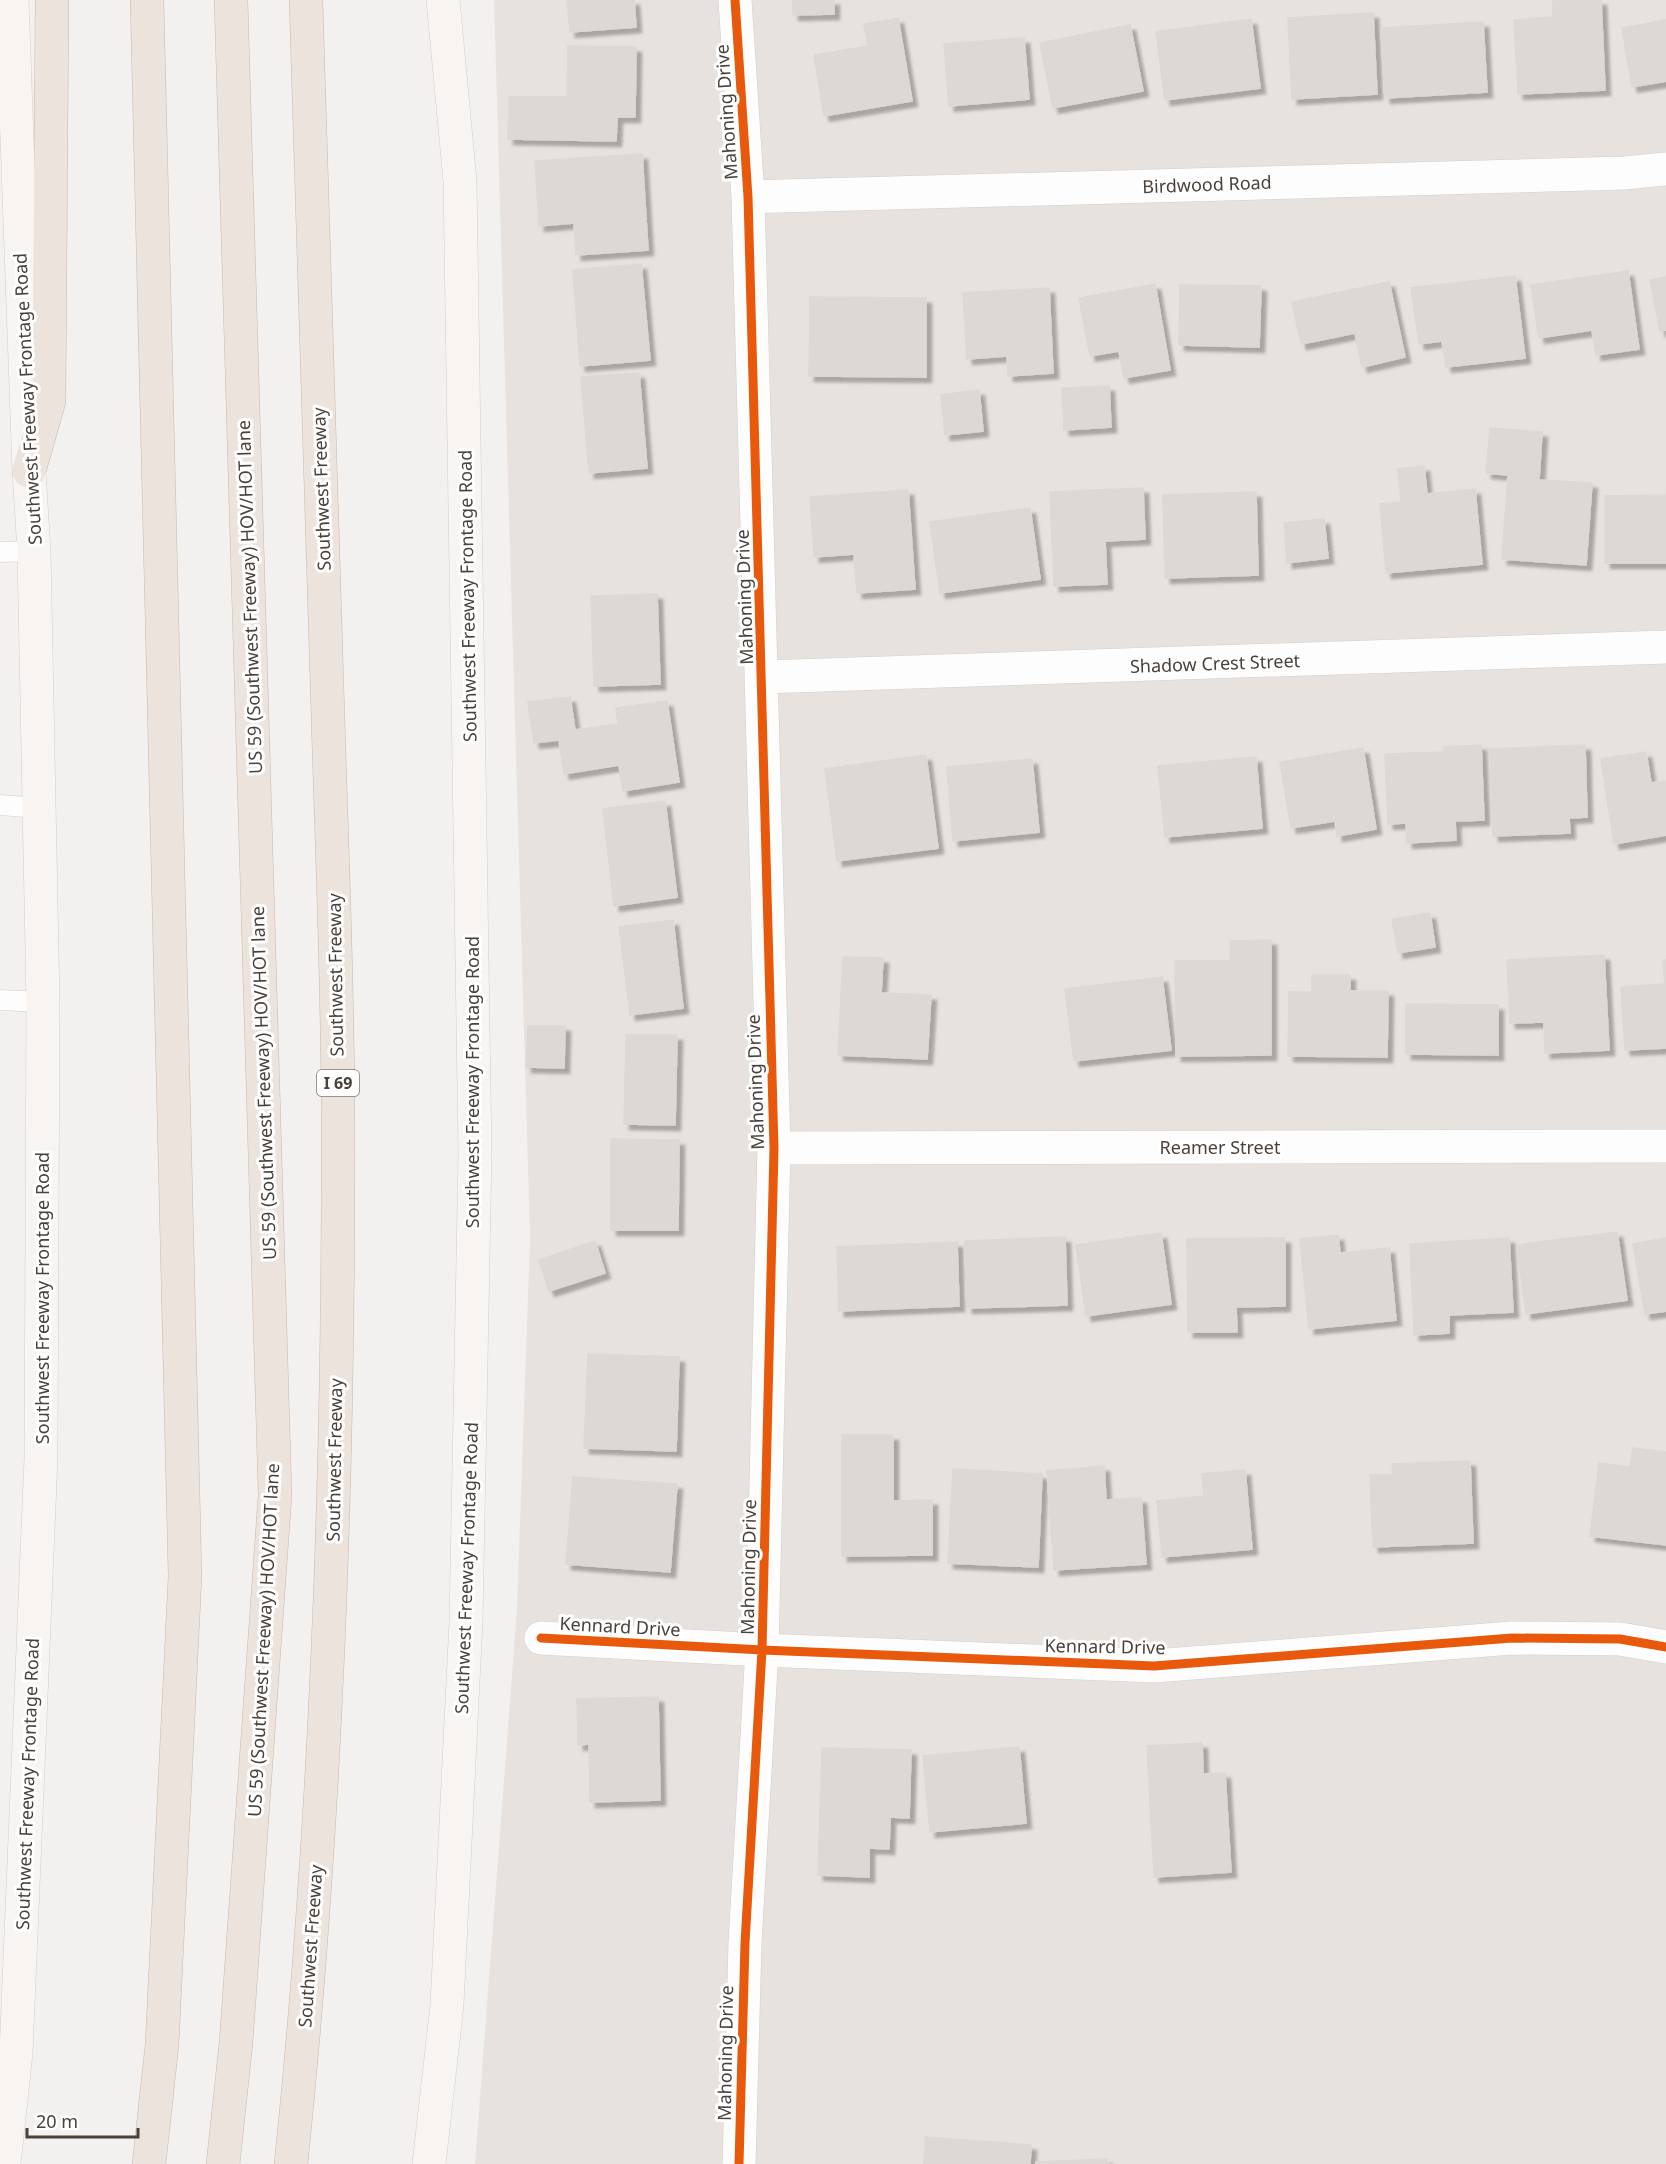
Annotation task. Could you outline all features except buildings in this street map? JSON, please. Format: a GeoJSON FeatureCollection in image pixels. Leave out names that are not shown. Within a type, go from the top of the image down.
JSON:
{"type":"FeatureCollection","features":[{"type":"Feature","properties":{"kind":"highway"},"geometry":{"type":"LineString","coordinates":[[29,471],[49,401],[52,0]]}},
{"type":"Feature","properties":{"kind":"highway"},"geometry":{"type":"LineString","coordinates":[[147,0],[185,1576],[162,2045],[149,2164]]}},
{"type":"Feature","properties":{"kind":"highway","name":"US 59 (Southwest Freeway) HOV/HOT lane"},"geometry":{"type":"LineString","coordinates":[[223,2164],[236,2043],[275,1496],[231,0]]}},
{"type":"Feature","properties":{"kind":"highway","name":"Southwest Freeway"},"geometry":{"type":"LineString","coordinates":[[291,2164],[312,1933],[325,1707],[333,1525],[338,1250],[336,967],[306,0]]}},
{"type":"Feature","properties":{"kind":"main road","name":"Southwest Freeway Frontage Road"},"geometry":{"type":"LineString","coordinates":[[4,2164],[16,2053],[41,1458],[43,1002],[34,551],[9,221],[12,0]]}},
{"type":"Feature","properties":{"kind":"main road","name":"Southwest Freeway Frontage Road"},"geometry":{"type":"LineString","coordinates":[[429,2164],[447,2005],[466,1621],[475,1154],[460,180],[444,0]]}},
{"type":"Feature","properties":{"kind":"street","name":"Mahoning Drive"},"geometry":{"type":"LineString","coordinates":[[735,0],[748,197],[763,677],[774,1148],[762,1650],[745,1943],[739,2164]]}},
{"type":"Feature","properties":{"kind":"street","name":"Birdwood Road"},"geometry":{"type":"LineString","coordinates":[[748,197],[1601,174],[1666,169]]}},
{"type":"Feature","properties":{"kind":"street","name":"Shadow Crest Street"},"geometry":{"type":"LineString","coordinates":[[763,677],[1666,647]]}},
{"type":"Feature","properties":{"kind":"street","name":"Reamer Street"},"geometry":{"type":"LineString","coordinates":[[774,1148],[1666,1146]]}},
{"type":"Feature","properties":{"kind":"street","name":"Kennard Drive"},"geometry":{"type":"LineString","coordinates":[[541,1638],[762,1650],[1154,1666],[1512,1638],[1620,1640],[1666,1647]]}},
{"type":"Feature","properties":{"kind":"lane"},"geometry":{"type":"LineString","coordinates":[[0,552],[34,551]]}},
{"type":"Feature","properties":{"kind":"lane"},"geometry":{"type":"LineString","coordinates":[[0,805],[39,808]]}},
{"type":"Feature","properties":{"kind":"lane"},"geometry":{"type":"LineString","coordinates":[[0,1000],[43,1002]]}},
{"type":"Feature","properties":{"kind":"shaded area"},"geometry":{"type":"Polygon","coordinates":[[[494,0],[1666,0],[1666,2164],[475,2164],[517,1608],[530,1238],[494,0]]]}},
{"type":"Feature","properties":{"kind":"cycle path"},"geometry":{"type":"LineString","coordinates":[[735,0],[748,197],[774,1148],[762,1650],[745,1943],[739,2164]]}},
{"type":"Feature","properties":{"kind":"cycle path"},"geometry":{"type":"LineString","coordinates":[[541,1638],[762,1650],[1154,1666],[1512,1638],[1620,1639],[1666,1647]]}}]}
